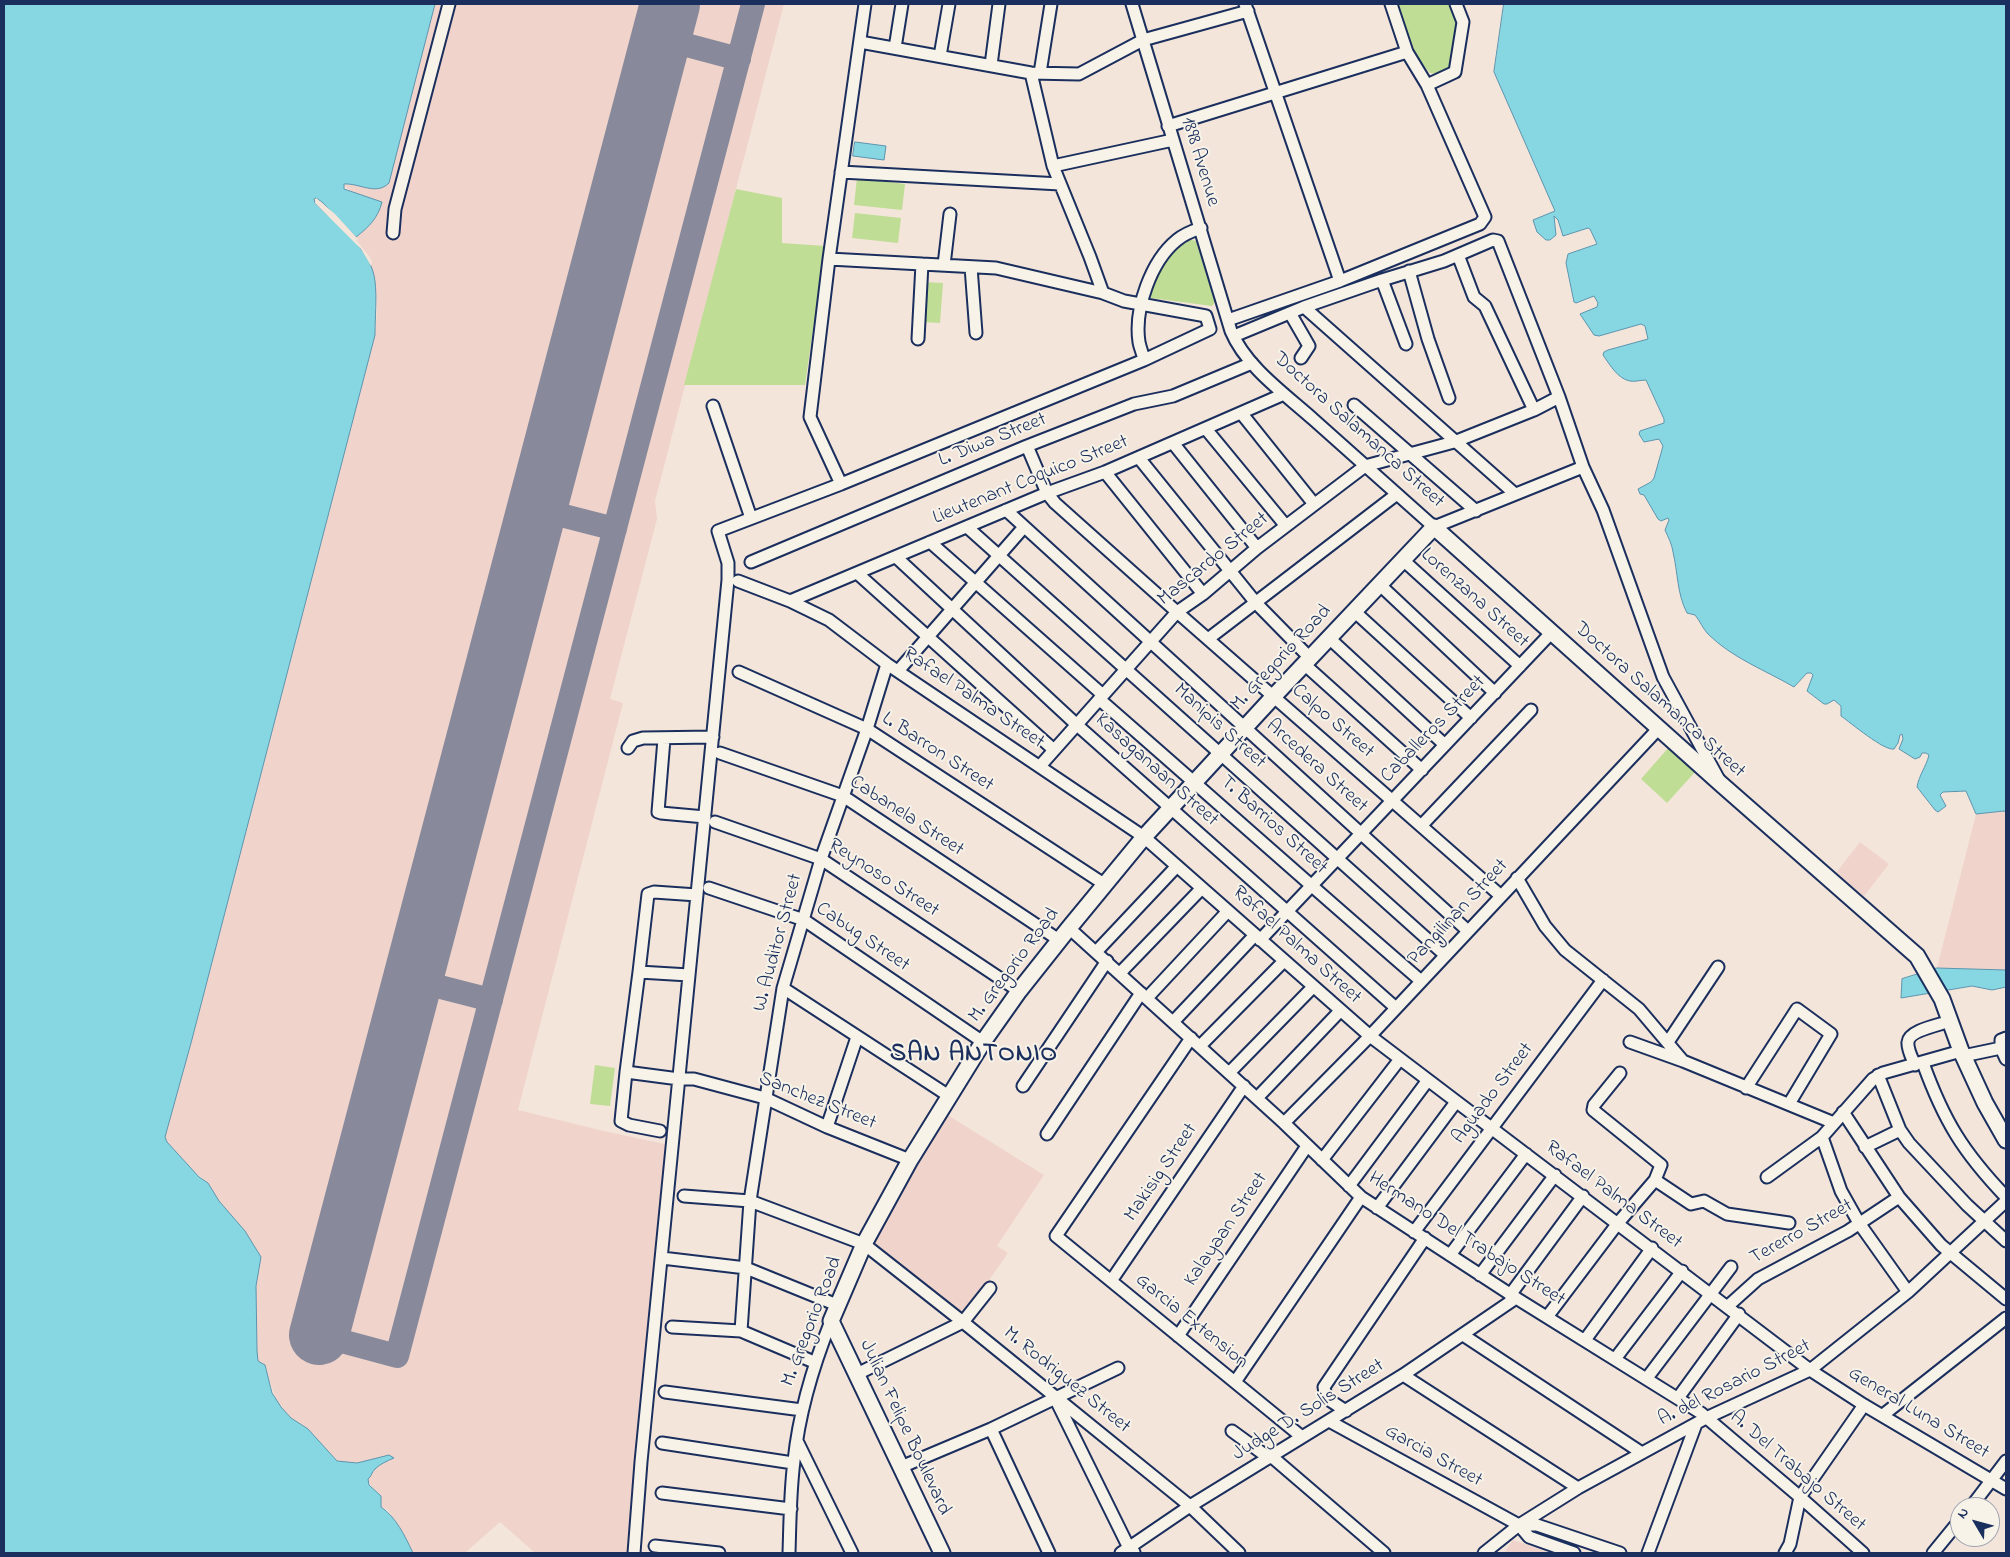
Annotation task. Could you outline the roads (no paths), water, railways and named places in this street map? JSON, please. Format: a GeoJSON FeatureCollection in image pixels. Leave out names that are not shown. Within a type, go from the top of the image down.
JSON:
{"type":"FeatureCollection","features":[{"type":"Feature","properties":{"kind":"main road","name":"Doctora Salamanca Street"},"geometry":{"type":"LineString","coordinates":[[1434,527],[1721,784],[1908,946],[1925,966],[1942,999],[1962,1053],[1985,1103],[2006,1140]]}},
{"type":"Feature","properties":{"kind":"main road","name":"M. Gregorio Road"},"geometry":{"type":"LineString","coordinates":[[831,1321],[864,1244],[910,1160],[983,1042],[1019,991],[1144,837],[1434,527]]}},
{"type":"Feature","properties":{"kind":"main road","name":"Julian Felipe Boulevard"},"geometry":{"type":"LineString","coordinates":[[831,1321],[942,1553]]}},
{"type":"Feature","properties":{"kind":"street"},"geometry":{"type":"LineString","coordinates":[[393,233],[395,209],[448,4]]}},
{"type":"Feature","properties":{"kind":"street"},"geometry":{"type":"LineString","coordinates":[[841,484],[810,417],[829,259],[865,4]]}},
{"type":"Feature","properties":{"kind":"street"},"geometry":{"type":"LineString","coordinates":[[896,48],[902,4]]}},
{"type":"Feature","properties":{"kind":"street"},"geometry":{"type":"LineString","coordinates":[[940,56],[948,4]]}},
{"type":"Feature","properties":{"kind":"street"},"geometry":{"type":"LineString","coordinates":[[991,65],[999,4]]}},
{"type":"Feature","properties":{"kind":"street"},"geometry":{"type":"LineString","coordinates":[[1050,4],[1036,73],[1053,166],[1103,293]]}},
{"type":"Feature","properties":{"kind":"street","name":"1898 Avenue"},"geometry":{"type":"LineString","coordinates":[[1132,4],[1231,329]]}},
{"type":"Feature","properties":{"kind":"street"},"geometry":{"type":"LineString","coordinates":[[1231,329],[1340,281],[1480,224],[1485,217],[1427,85],[1407,52],[1391,4]]}},
{"type":"Feature","properties":{"kind":"street"},"geometry":{"type":"LineString","coordinates":[[1427,85],[1455,72],[1463,22],[1456,4]]}},
{"type":"Feature","properties":{"kind":"street"},"geometry":{"type":"LineString","coordinates":[[860,42],[1036,73],[1079,74],[1143,40],[1246,8],[1340,281]]}},
{"type":"Feature","properties":{"kind":"street"},"geometry":{"type":"LineString","coordinates":[[1168,126],[1277,94],[1407,52]]}},
{"type":"Feature","properties":{"kind":"street"},"geometry":{"type":"LineString","coordinates":[[1053,166],[1173,140]]}},
{"type":"Feature","properties":{"kind":"street"},"geometry":{"type":"LineString","coordinates":[[841,172],[1060,184]]}},
{"type":"Feature","properties":{"kind":"street"},"geometry":{"type":"LineString","coordinates":[[944,265],[950,214]]}},
{"type":"Feature","properties":{"kind":"street"},"geometry":{"type":"LineString","coordinates":[[1144,360],[1139,341],[1142,304],[1148,283],[1157,264],[1169,248],[1178,239],[1201,228]]}},
{"type":"Feature","properties":{"kind":"street"},"geometry":{"type":"LineString","coordinates":[[1231,329],[1290,313],[1458,255],[1493,240],[1500,242],[1560,397],[1583,467],[1603,510],[1663,678],[1721,784]]}},
{"type":"Feature","properties":{"kind":"street"},"geometry":{"type":"LineString","coordinates":[[1458,255],[1474,297],[1485,306],[1534,410]]}},
{"type":"Feature","properties":{"kind":"street"},"geometry":{"type":"LineString","coordinates":[[634,1553],[697,895],[710,820],[713,737],[728,580],[728,563],[718,531],[841,484],[1144,360],[1210,329],[1206,316],[1142,304],[996,268],[829,259]]}},
{"type":"Feature","properties":{"kind":"street"},"geometry":{"type":"LineString","coordinates":[[918,339],[922,264]]}},
{"type":"Feature","properties":{"kind":"street"},"geometry":{"type":"LineString","coordinates":[[971,267],[976,333]]}},
{"type":"Feature","properties":{"kind":"street"},"geometry":{"type":"LineString","coordinates":[[1409,271],[1428,339],[1449,398]]}},
{"type":"Feature","properties":{"kind":"street"},"geometry":{"type":"LineString","coordinates":[[1382,280],[1406,344]]}},
{"type":"Feature","properties":{"kind":"street"},"geometry":{"type":"LineString","coordinates":[[1304,307],[1454,442],[1515,494]]}},
{"type":"Feature","properties":{"kind":"street"},"geometry":{"type":"LineString","coordinates":[[1290,313],[1309,346],[1302,358]]}},
{"type":"Feature","properties":{"kind":"street","name":"Doctora Salamanca Street"},"geometry":{"type":"LineString","coordinates":[[1231,329],[1252,363],[1284,394],[1434,527]]}},
{"type":"Feature","properties":{"kind":"street","name":"L. Diwa Street"},"geometry":{"type":"LineString","coordinates":[[751,562],[1027,446],[1134,404],[1173,396],[1252,363]]}},
{"type":"Feature","properties":{"kind":"street","name":"Lieutenant Coquico Street"},"geometry":{"type":"LineString","coordinates":[[790,601],[1047,493],[1105,472],[1242,414],[1284,394]]}},
{"type":"Feature","properties":{"kind":"street"},"geometry":{"type":"LineString","coordinates":[[1365,466],[1454,442],[1534,410],[1560,397]]}},
{"type":"Feature","properties":{"kind":"street"},"geometry":{"type":"LineString","coordinates":[[1354,405],[1476,511]]}},
{"type":"Feature","properties":{"kind":"street"},"geometry":{"type":"LineString","coordinates":[[712,406],[751,518]]}},
{"type":"Feature","properties":{"kind":"street"},"geometry":{"type":"LineString","coordinates":[[1242,414],[1314,504]]}},
{"type":"Feature","properties":{"kind":"street"},"geometry":{"type":"LineString","coordinates":[[1206,429],[1286,526]]}},
{"type":"Feature","properties":{"kind":"street"},"geometry":{"type":"LineString","coordinates":[[1173,443],[1257,548]]}},
{"type":"Feature","properties":{"kind":"street"},"geometry":{"type":"LineString","coordinates":[[1027,446],[1047,493]]}},
{"type":"Feature","properties":{"kind":"street"},"geometry":{"type":"LineString","coordinates":[[1138,458],[1256,603],[1307,661],[1422,770]]}},
{"type":"Feature","properties":{"kind":"street","name":"Mascardo Street"},"geometry":{"type":"LineString","coordinates":[[1040,766],[1177,612],[1203,594],[1257,548],[1365,466]]}},
{"type":"Feature","properties":{"kind":"street"},"geometry":{"type":"LineString","coordinates":[[1434,527],[1583,467]]}},
{"type":"Feature","properties":{"kind":"street"},"geometry":{"type":"LineString","coordinates":[[1105,472],[1203,594]]}},
{"type":"Feature","properties":{"kind":"street","name":"Calpo Street"},"geometry":{"type":"LineString","coordinates":[[1047,493],[1055,503],[1177,612],[1501,896]]}},
{"type":"Feature","properties":{"kind":"street"},"geometry":{"type":"LineString","coordinates":[[1208,639],[1397,494]]}},
{"type":"Feature","properties":{"kind":"street","name":"Arcedera Street"},"geometry":{"type":"LineString","coordinates":[[1006,510],[1468,931]]}},
{"type":"Feature","properties":{"kind":"street","name":"Manipis Street"},"geometry":{"type":"LineString","coordinates":[[967,527],[1445,955]]}},
{"type":"Feature","properties":{"kind":"street"},"geometry":{"type":"LineString","coordinates":[[898,671],[1024,527]]}},
{"type":"Feature","properties":{"kind":"street","name":"T. Barrios Street"},"geometry":{"type":"LineString","coordinates":[[930,542],[1311,886],[1421,981]]}},
{"type":"Feature","properties":{"kind":"street","name":"Kasaganaan Street"},"geometry":{"type":"LineString","coordinates":[[896,557],[1076,725],[1396,1008]]}},
{"type":"Feature","properties":{"kind":"street","name":"Lorenzana Street"},"geometry":{"type":"LineString","coordinates":[[1403,560],[1520,666]]}},
{"type":"Feature","properties":{"kind":"street"},"geometry":{"type":"LineString","coordinates":[[857,573],[927,638],[1054,750]]}},
{"type":"Feature","properties":{"kind":"street","name":"Rafael Palma Street"},"geometry":{"type":"LineString","coordinates":[[738,581],[790,601],[834,624],[887,664],[1144,837],[1370,1036],[1711,1292],[1810,1370]]}},
{"type":"Feature","properties":{"kind":"street"},"geometry":{"type":"LineString","coordinates":[[1380,585],[1495,693]]}},
{"type":"Feature","properties":{"kind":"street"},"geometry":{"type":"LineString","coordinates":[[1354,611],[1471,718]]}},
{"type":"Feature","properties":{"kind":"street","name":"Caballeros Street"},"geometry":{"type":"LineString","coordinates":[[1174,1022],[1258,938],[1287,912],[1552,632]]}},
{"type":"Feature","properties":{"kind":"street"},"geometry":{"type":"LineString","coordinates":[[1329,638],[1445,745]]}},
{"type":"Feature","properties":{"kind":"street","name":"W. Auditor Street"},"geometry":{"type":"LineString","coordinates":[[741,1331],[750,1201],[783,988],[821,859],[867,729],[887,664]]}},
{"type":"Feature","properties":{"kind":"street","name":"L. Barron Street"},"geometry":{"type":"LineString","coordinates":[[738,672],[867,729],[1104,884]]}},
{"type":"Feature","properties":{"kind":"street"},"geometry":{"type":"LineString","coordinates":[[1421,826],[1531,710]]}},
{"type":"Feature","properties":{"kind":"street","name":"Pangilinan Street"},"geometry":{"type":"LineString","coordinates":[[1284,1123],[1370,1036],[1659,728]]}},
{"type":"Feature","properties":{"kind":"street"},"geometry":{"type":"LineString","coordinates":[[628,748],[631,743],[638,739],[713,737]]}},
{"type":"Feature","properties":{"kind":"street","name":"Reynoso Street"},"geometry":{"type":"LineString","coordinates":[[664,738],[658,812],[661,814],[710,820],[821,859],[1019,991]]}},
{"type":"Feature","properties":{"kind":"street","name":"Cabanela Street"},"geometry":{"type":"LineString","coordinates":[[720,753],[843,796],[1064,934]]}},
{"type":"Feature","properties":{"kind":"street"},"geometry":{"type":"LineString","coordinates":[[1096,952],[1177,866]]}},
{"type":"Feature","properties":{"kind":"street"},"geometry":{"type":"LineString","coordinates":[[1518,878],[1545,926],[1566,950],[1639,1009],[1683,1061]]}},
{"type":"Feature","properties":{"kind":"street","name":"Cabug Street"},"geometry":{"type":"LineString","coordinates":[[709,888],[804,920],[983,1042]]}},
{"type":"Feature","properties":{"kind":"street"},"geometry":{"type":"LineString","coordinates":[[1120,974],[1202,888]]}},
{"type":"Feature","properties":{"kind":"street"},"geometry":{"type":"LineString","coordinates":[[660,1131],[629,1126],[621,1121],[648,894],[654,892],[697,895]]}},
{"type":"Feature","properties":{"kind":"street"},"geometry":{"type":"LineString","coordinates":[[1047,1134],[1144,996],[1228,911]]}},
{"type":"Feature","properties":{"kind":"street","name":"Hermano Del Trabajo Street"},"geometry":{"type":"LineString","coordinates":[[1064,934],[1096,952],[1107,961],[1284,1123],[1361,1197],[1513,1296],[1678,1398],[1701,1421]]}},
{"type":"Feature","properties":{"kind":"street"},"geometry":{"type":"LineString","coordinates":[[1023,1086],[1107,961]]}},
{"type":"Feature","properties":{"kind":"street"},"geometry":{"type":"LineString","coordinates":[[1200,1046],[1284,961]]}},
{"type":"Feature","properties":{"kind":"street"},"geometry":{"type":"LineString","coordinates":[[1668,1042],[1718,968]]}},
{"type":"Feature","properties":{"kind":"street"},"geometry":{"type":"LineString","coordinates":[[638,972],[689,976]]}},
{"type":"Feature","properties":{"kind":"street","name":"Aguado Street"},"geometry":{"type":"LineString","coordinates":[[1414,1232],[1603,980]]}},
{"type":"Feature","properties":{"kind":"street"},"geometry":{"type":"LineString","coordinates":[[1229,1073],[1313,987]]}},
{"type":"Feature","properties":{"kind":"street"},"geometry":{"type":"LineString","coordinates":[[783,988],[949,1096]]}},
{"type":"Feature","properties":{"kind":"street"},"geometry":{"type":"LineString","coordinates":[[1746,1088],[1797,1009],[1831,1034],[1789,1104]]}},
{"type":"Feature","properties":{"kind":"street"},"geometry":{"type":"LineString","coordinates":[[1257,1098],[1340,1011]]}},
{"type":"Feature","properties":{"kind":"street"},"geometry":{"type":"LineString","coordinates":[[1950,1022],[1913,1033],[1908,1038],[1907,1044],[1951,1128],[1975,1163],[2006,1199]]}},
{"type":"Feature","properties":{"kind":"street"},"geometry":{"type":"LineString","coordinates":[[827,1127],[857,1036]]}},
{"type":"Feature","properties":{"kind":"street","name":"Garcia Extension"},"geometry":{"type":"LineString","coordinates":[[1191,1038],[1056,1236],[1302,1437]]}},
{"type":"Feature","properties":{"kind":"street"},"geometry":{"type":"LineString","coordinates":[[1630,1042],[1683,1061],[1834,1123]]}},
{"type":"Feature","properties":{"kind":"street"},"geometry":{"type":"LineString","coordinates":[[1767,1177],[1822,1137],[1868,1083],[1878,1075],[1962,1053],[2004,1048]]}},
{"type":"Feature","properties":{"kind":"street"},"geometry":{"type":"LineString","coordinates":[[1322,1160],[1400,1059]]}},
{"type":"Feature","properties":{"kind":"street","name":"Sanchez Street"},"geometry":{"type":"LineString","coordinates":[[626,1072],[694,1079],[765,1098],[827,1127],[910,1160]]}},
{"type":"Feature","properties":{"kind":"street"},"geometry":{"type":"LineString","coordinates":[[1548,1317],[1618,1223],[1655,1180],[1662,1165],[1593,1110],[1594,1105],[1620,1073]]}},
{"type":"Feature","properties":{"kind":"street"},"geometry":{"type":"LineString","coordinates":[[1878,1075],[1900,1130],[1926,1163],[2006,1241]]}},
{"type":"Feature","properties":{"kind":"street"},"geometry":{"type":"LineString","coordinates":[[1349,1186],[1428,1080]]}},
{"type":"Feature","properties":{"kind":"street","name":"Makisig Street"},"geometry":{"type":"LineString","coordinates":[[1111,1280],[1244,1086]]}},
{"type":"Feature","properties":{"kind":"street"},"geometry":{"type":"LineString","coordinates":[[1377,1208],[1456,1102]]}},
{"type":"Feature","properties":{"kind":"street"},"geometry":{"type":"LineString","coordinates":[[1843,1112],[1899,1197],[1951,1254],[2006,1299]]}},
{"type":"Feature","properties":{"kind":"street"},"geometry":{"type":"LineString","coordinates":[[1865,1147],[1900,1130]]}},
{"type":"Feature","properties":{"kind":"street"},"geometry":{"type":"LineString","coordinates":[[1822,1137],[1841,1192],[1859,1224],[1908,1292]]}},
{"type":"Feature","properties":{"kind":"street","name":"Kalayaan Street"},"geometry":{"type":"LineString","coordinates":[[1178,1336],[1307,1146]]}},
{"type":"Feature","properties":{"kind":"street"},"geometry":{"type":"LineString","coordinates":[[1450,1256],[1526,1154]]}},
{"type":"Feature","properties":{"kind":"street"},"geometry":{"type":"LineString","coordinates":[[1480,1275],[1555,1175]]}},
{"type":"Feature","properties":{"kind":"street"},"geometry":{"type":"LineString","coordinates":[[1655,1180],[1692,1204],[1704,1201],[1727,1214],[1789,1223]]}},
{"type":"Feature","properties":{"kind":"street","name":"M. Rodriguez Street"},"geometry":{"type":"LineString","coordinates":[[684,1196],[750,1201],[864,1244],[964,1322],[1190,1506],[1239,1553]]}},
{"type":"Feature","properties":{"kind":"street","name":"Judge D. Solis Street"},"geometry":{"type":"LineString","coordinates":[[1128,1551],[1190,1506],[1403,1375],[1463,1335],[1513,1296],[1583,1196]]}},
{"type":"Feature","properties":{"kind":"street"},"geometry":{"type":"LineString","coordinates":[[1235,1382],[1361,1197]]}},
{"type":"Feature","properties":{"kind":"street","name":"Tererro Street"},"geometry":{"type":"LineString","coordinates":[[1728,1306],[1758,1278],[1823,1245],[1899,1197]]}},
{"type":"Feature","properties":{"kind":"street","name":"A. del Rosario Street"},"geometry":{"type":"LineString","coordinates":[[1484,1553],[1519,1525],[1578,1488],[1701,1421],[1810,1370],[1908,1292],[1951,1254],[2006,1199]]}},
{"type":"Feature","properties":{"kind":"street"},"geometry":{"type":"LineString","coordinates":[[1346,1411],[1326,1398],[1324,1386],[1425,1238]]}},
{"type":"Feature","properties":{"kind":"street"},"geometry":{"type":"LineString","coordinates":[[1585,1340],[1652,1248]]}},
{"type":"Feature","properties":{"kind":"street"},"geometry":{"type":"LineString","coordinates":[[662,1258],[746,1268],[837,1306]]}},
{"type":"Feature","properties":{"kind":"street"},"geometry":{"type":"LineString","coordinates":[[1647,1378],[1731,1267]]}},
{"type":"Feature","properties":{"kind":"street"},"geometry":{"type":"LineString","coordinates":[[1615,1359],[1682,1271]]}},
{"type":"Feature","properties":{"kind":"street"},"geometry":{"type":"LineString","coordinates":[[857,1374],[964,1322],[990,1288]]}},
{"type":"Feature","properties":{"kind":"street"},"geometry":{"type":"LineString","coordinates":[[1678,1398],[1739,1314]]}},
{"type":"Feature","properties":{"kind":"street"},"geometry":{"type":"LineString","coordinates":[[1883,1416],[2006,1318]]}},
{"type":"Feature","properties":{"kind":"street","name":"M. Gregorio Road"},"geometry":{"type":"LineString","coordinates":[[789,1553],[794,1463],[802,1410],[814,1362],[831,1321]]}},
{"type":"Feature","properties":{"kind":"street"},"geometry":{"type":"LineString","coordinates":[[672,1326],[741,1331],[814,1362]]}},
{"type":"Feature","properties":{"kind":"street"},"geometry":{"type":"LineString","coordinates":[[1463,1335],[1642,1453]]}},
{"type":"Feature","properties":{"kind":"street"},"geometry":{"type":"LineString","coordinates":[[901,1467],[1118,1368]]}},
{"type":"Feature","properties":{"kind":"street","name":"General Luna Street"},"geometry":{"type":"LineString","coordinates":[[1810,1370],[1864,1405],[2006,1489]]}},
{"type":"Feature","properties":{"kind":"street"},"geometry":{"type":"LineString","coordinates":[[1403,1375],[1578,1488]]}},
{"type":"Feature","properties":{"kind":"street"},"geometry":{"type":"LineString","coordinates":[[665,1392],[802,1410]]}},
{"type":"Feature","properties":{"kind":"street"},"geometry":{"type":"LineString","coordinates":[[1055,1397],[1128,1551]]}},
{"type":"Feature","properties":{"kind":"street"},"geometry":{"type":"LineString","coordinates":[[1785,1553],[1790,1544],[1800,1497],[1864,1405]]}},
{"type":"Feature","properties":{"kind":"street","name":"Garcia Street"},"geometry":{"type":"LineString","coordinates":[[1329,1421],[1519,1525],[1529,1537],[1574,1553]]}},
{"type":"Feature","properties":{"kind":"street"},"geometry":{"type":"LineString","coordinates":[[1648,1553],[1701,1421]]}},
{"type":"Feature","properties":{"kind":"street","name":"A. Del Trabajo Street"},"geometry":{"type":"LineString","coordinates":[[1701,1421],[1800,1497],[1863,1553]]}},
{"type":"Feature","properties":{"kind":"street"},"geometry":{"type":"LineString","coordinates":[[990,1428],[1048,1553]]}},
{"type":"Feature","properties":{"kind":"street"},"geometry":{"type":"LineString","coordinates":[[1232,1431],[1270,1457],[1384,1553]]}},
{"type":"Feature","properties":{"kind":"street"},"geometry":{"type":"LineString","coordinates":[[797,1441],[852,1553]]}},
{"type":"Feature","properties":{"kind":"street"},"geometry":{"type":"LineString","coordinates":[[662,1443],[794,1463]]}},
{"type":"Feature","properties":{"kind":"street"},"geometry":{"type":"LineString","coordinates":[[1979,1497],[2006,1461]]}},
{"type":"Feature","properties":{"kind":"street"},"geometry":{"type":"LineString","coordinates":[[662,1493],[791,1509]]}},
{"type":"Feature","properties":{"kind":"street","name":"Garcia Street"},"geometry":{"type":"LineString","coordinates":[[1519,1525],[1537,1525],[1620,1553]]}},
{"type":"Feature","properties":{"kind":"street"},"geometry":{"type":"LineString","coordinates":[[1933,1553],[1950,1532]]}},
{"type":"Feature","properties":{"kind":"street"},"geometry":{"type":"LineString","coordinates":[[656,1546],[719,1553]]}},
{"type":"Feature","properties":{"kind":"water"},"geometry":{"type":"Polygon","coordinates":[[[4,4],[435,4],[389,183],[384,187],[373,189],[344,184],[344,189],[382,202],[375,217],[369,226],[356,237],[322,202],[316,198],[314,199],[315,203],[352,238],[367,258],[372,269],[376,288],[375,335],[165,1137],[167,1142],[199,1177],[208,1183],[219,1201],[245,1231],[261,1257],[256,1286],[257,1351],[258,1361],[265,1365],[272,1393],[291,1418],[308,1429],[337,1461],[357,1463],[389,1455],[394,1458],[375,1469],[368,1479],[369,1485],[381,1496],[381,1507],[396,1521],[413,1553],[4,1553],[4,4]]]}},
{"type":"Feature","properties":{"kind":"water"},"geometry":{"type":"Polygon","coordinates":[[[1504,4],[2006,4],[2006,812],[1976,814],[1966,791],[1943,792],[1940,795],[1946,806],[1938,812],[1917,787],[1929,755],[1922,753],[1920,757],[1915,759],[1899,749],[1903,739],[1902,734],[1894,749],[1883,746],[1841,716],[1841,706],[1834,700],[1824,704],[1807,691],[1813,675],[1811,673],[1807,673],[1794,687],[1727,650],[1708,634],[1695,615],[1687,613],[1679,591],[1672,546],[1665,530],[1669,520],[1668,518],[1661,521],[1658,519],[1644,495],[1640,494],[1638,489],[1651,482],[1654,478],[1663,446],[1659,439],[1644,442],[1639,434],[1640,431],[1664,423],[1664,419],[1646,380],[1632,381],[1622,378],[1603,355],[1608,350],[1648,339],[1645,326],[1641,324],[1599,336],[1594,335],[1580,314],[1597,307],[1598,303],[1594,296],[1576,303],[1574,302],[1566,263],[1568,254],[1597,244],[1590,229],[1563,236],[1558,220],[1554,216],[1556,235],[1550,240],[1546,240],[1537,232],[1533,220],[1555,211],[1494,72],[1504,4]]]}},
{"type":"Feature","properties":{"kind":"water"},"geometry":{"type":"Polygon","coordinates":[[[855,142],[886,146],[884,160],[853,156],[855,142]]]}},
{"type":"Feature","properties":{"kind":"water"},"geometry":{"type":"Polygon","coordinates":[[[1937,968],[2006,970],[2006,987],[1992,990],[1972,986],[1901,998],[1902,979],[1937,968]]]}},
{"type":"Feature","properties":{"kind":"district","name":"SAN ANTONIO"},"geometry":{"type":"Point","coordinates":[974,1056]}}]}
